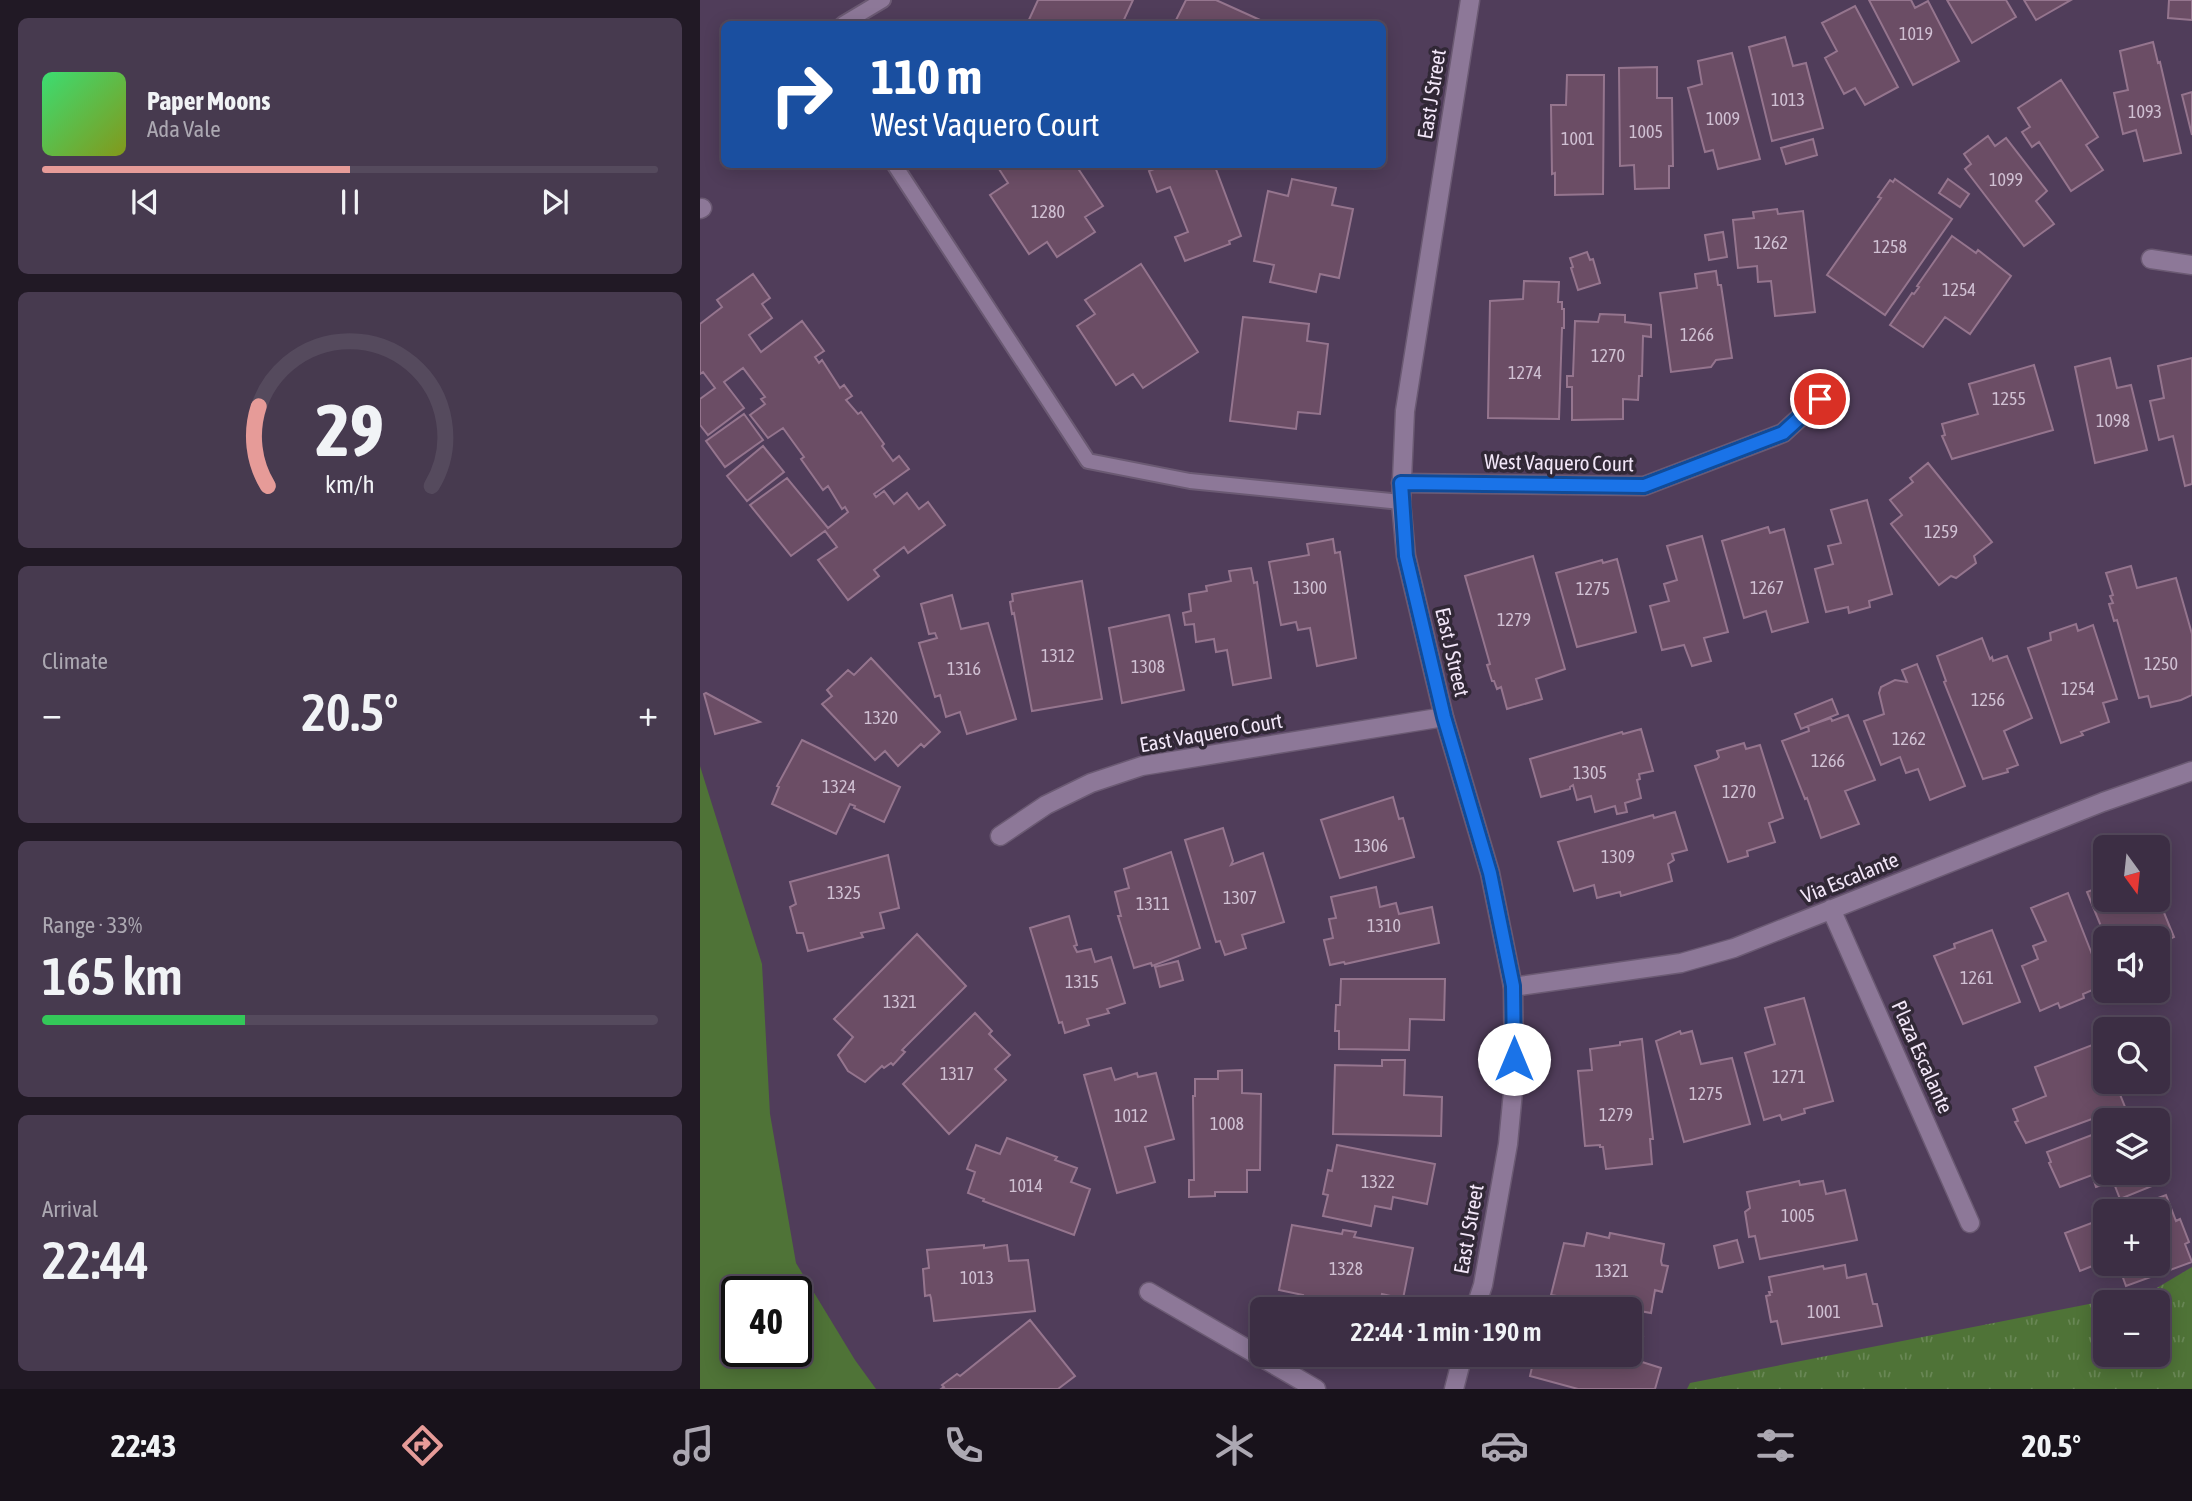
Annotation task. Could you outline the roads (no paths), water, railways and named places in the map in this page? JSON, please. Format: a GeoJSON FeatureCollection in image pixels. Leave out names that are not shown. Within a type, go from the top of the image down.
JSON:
{"type":"FeatureCollection","features":[{"type":"Feature","properties":{"kind":"street","name":"East J Street"},"geometry":{"type":"LineString","coordinates":[[1470,0],[1405,411],[1401,502],[1406,556],[1444,717],[1490,873],[1513,986],[1514,1081],[1508,1144],[1479,1297]]}},
{"type":"Feature","properties":{"kind":"street"},"geometry":{"type":"LineString","coordinates":[[2151,259],[2192,265]]}},
{"type":"Feature","properties":{"kind":"street","name":"West Vaquero Court"},"geometry":{"type":"LineString","coordinates":[[1401,483],[1644,486],[1783,433],[1820,399]]}},
{"type":"Feature","properties":{"kind":"street","name":"East Vaquero Court"},"geometry":{"type":"LineString","coordinates":[[1000,836],[1046,805],[1091,783],[1142,766],[1444,717]]}},
{"type":"Feature","properties":{"kind":"street","name":"Via Escalante"},"geometry":{"type":"LineString","coordinates":[[1513,986],[1681,963],[1734,948],[2103,802],[2192,771]]}},
{"type":"Feature","properties":{"kind":"street","name":"Plaza Escalante"},"geometry":{"type":"LineString","coordinates":[[1831,909],[1970,1223]]}},
{"type":"Feature","properties":{"kind":"street"},"geometry":{"type":"LineString","coordinates":[[1149,1292],[1317,1389]]}},
{"type":"Feature","properties":{"kind":"street"},"geometry":{"type":"LineString","coordinates":[[1454,1389],[1460,1367]]}},
{"type":"Feature","properties":{"kind":"lane"},"geometry":{"type":"LineString","coordinates":[[848,21],[883,0]]}},
{"type":"Feature","properties":{"kind":"lane"},"geometry":{"type":"LineString","coordinates":[[897,168],[1088,461],[1190,481],[1401,502]]}}]}
